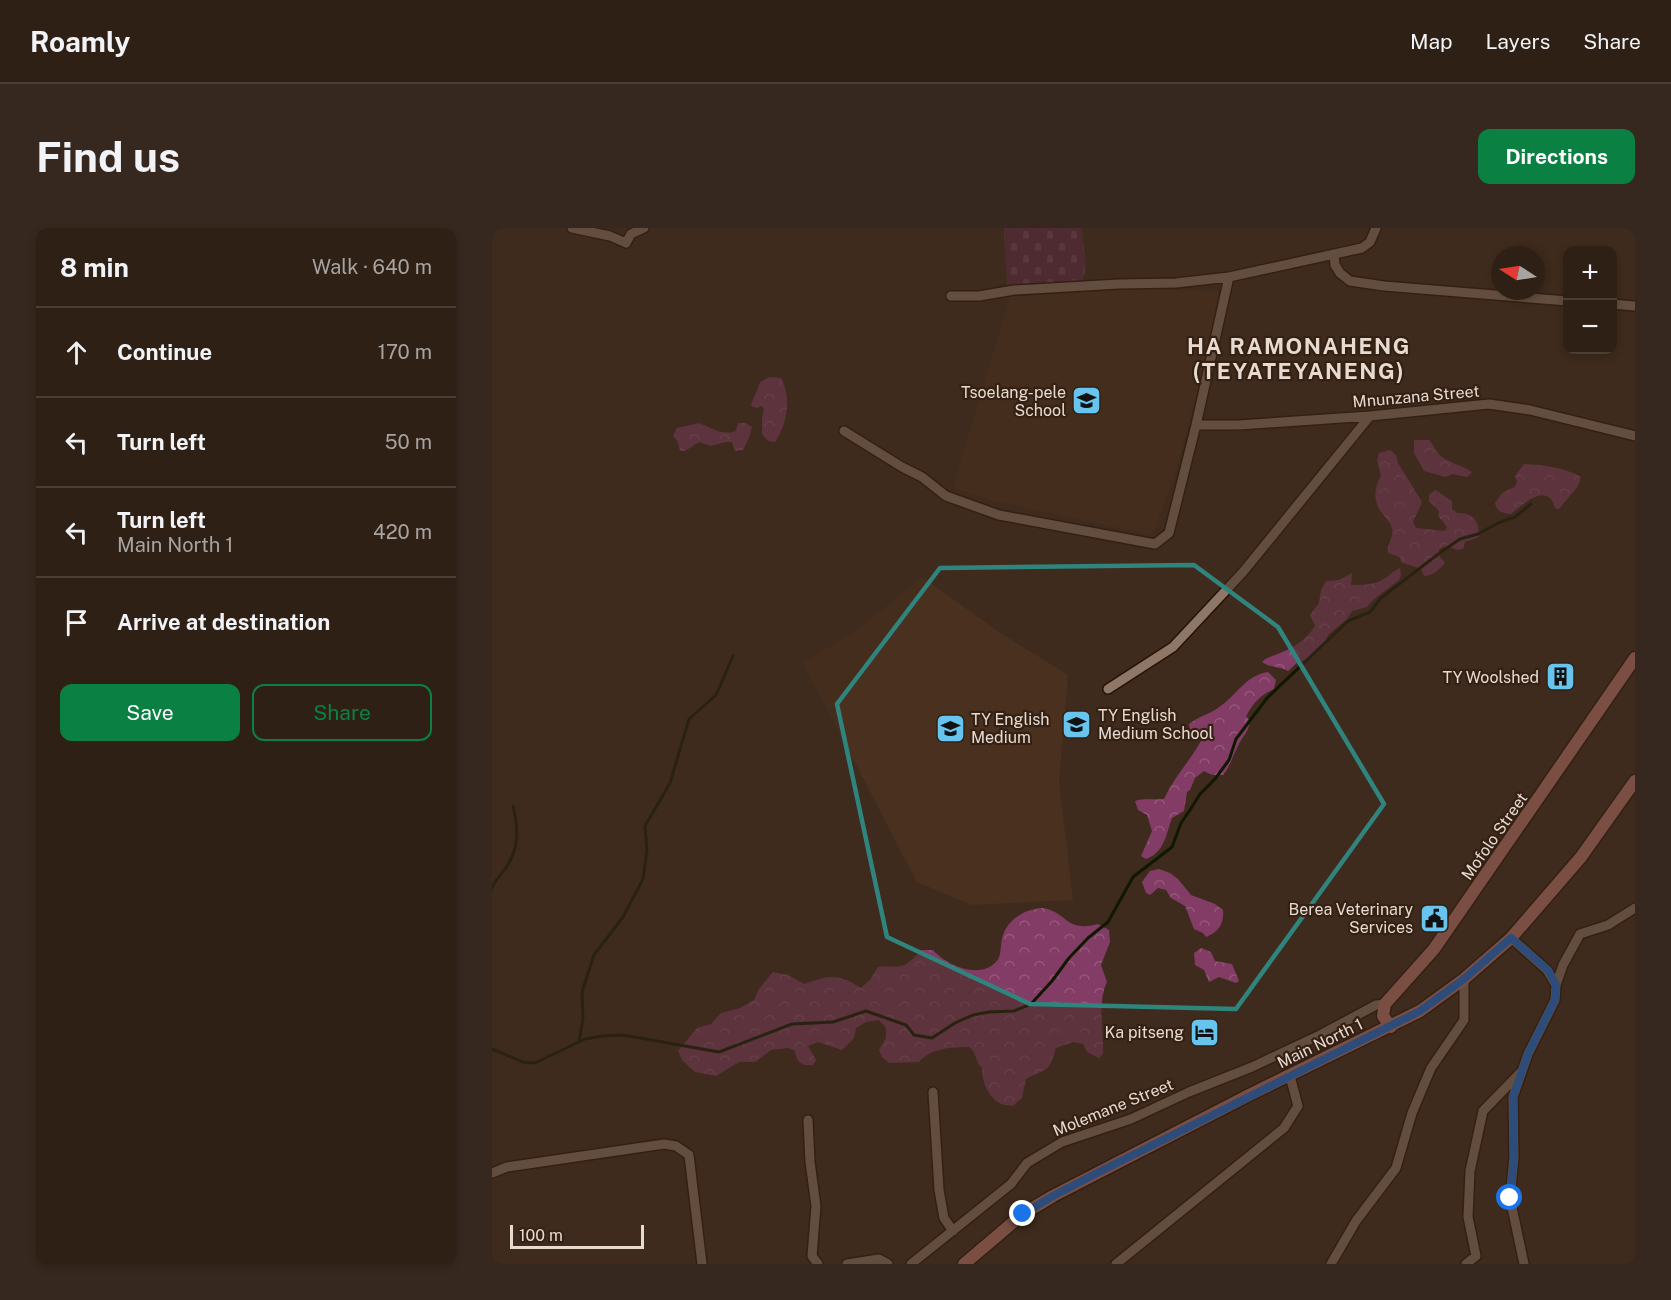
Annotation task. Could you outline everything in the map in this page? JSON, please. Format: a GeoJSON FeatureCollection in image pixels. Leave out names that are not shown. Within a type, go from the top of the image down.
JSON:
{"type":"FeatureCollection","features":[{"type":"Feature","properties":{"kind":"main road","name":"Mofolo Street"},"geometry":{"type":"LineString","coordinates":[[1385,1004],[1434,949],[1635,658]]}},
{"type":"Feature","properties":{"kind":"main road","name":"Main North 1"},"geometry":{"type":"LineString","coordinates":[[964,1264],[1023,1214],[1053,1196],[1420,1011],[1464,979],[1511,938],[1581,857],[1635,782]]}},
{"type":"Feature","properties":{"kind":"main road"},"geometry":{"type":"LineString","coordinates":[[1385,1004],[1383,1016],[1390,1027]]}},
{"type":"Feature","properties":{"kind":"street"},"geometry":{"type":"LineString","coordinates":[[572,228],[610,236],[626,243],[632,234],[644,228]]}},
{"type":"Feature","properties":{"kind":"street"},"geometry":{"type":"LineString","coordinates":[[951,296],[979,296],[1014,290],[1176,283],[1229,277],[1362,248],[1370,242],[1376,228]]}},
{"type":"Feature","properties":{"kind":"street"},"geometry":{"type":"LineString","coordinates":[[1334,254],[1335,265],[1340,273],[1350,281],[1384,286],[1563,301]]}},
{"type":"Feature","properties":{"kind":"street"},"geometry":{"type":"LineString","coordinates":[[844,431],[922,477],[946,496],[999,515],[1155,544],[1169,533],[1229,277]]}},
{"type":"Feature","properties":{"kind":"street"},"geometry":{"type":"LineString","coordinates":[[1617,304],[1635,306]]}},
{"type":"Feature","properties":{"kind":"street","name":"Mnunzana Street"},"geometry":{"type":"LineString","coordinates":[[1196,425],[1239,425],[1370,416],[1489,404],[1530,410],[1635,436]]}},
{"type":"Feature","properties":{"kind":"street"},"geometry":{"type":"LineString","coordinates":[[1108,689],[1173,647],[1243,573],[1370,416]]}},
{"type":"Feature","properties":{"kind":"street"},"geometry":{"type":"LineString","coordinates":[[1524,1264],[1510,1198],[1514,1157],[1513,1097],[1528,1054],[1555,1000],[1556,985],[1563,965],[1580,934],[1608,925],[1635,908]]}},
{"type":"Feature","properties":{"kind":"street"},"geometry":{"type":"LineString","coordinates":[[1511,938],[1548,970],[1556,985]]}},
{"type":"Feature","properties":{"kind":"street"},"geometry":{"type":"LineString","coordinates":[[1331,1264],[1356,1221],[1396,1168],[1412,1113],[1431,1068],[1464,1020],[1464,979]]}},
{"type":"Feature","properties":{"kind":"street","name":"Molemane Street"},"geometry":{"type":"LineString","coordinates":[[911,1264],[1011,1184],[1027,1163],[1062,1142],[1131,1119],[1189,1092],[1252,1067],[1376,1005],[1385,1004]]}},
{"type":"Feature","properties":{"kind":"street"},"geometry":{"type":"LineString","coordinates":[[1466,1264],[1476,1256],[1468,1217],[1469,1182],[1483,1111],[1522,1070]]}},
{"type":"Feature","properties":{"kind":"street"},"geometry":{"type":"LineString","coordinates":[[1116,1264],[1284,1128],[1298,1106],[1290,1076]]}},
{"type":"Feature","properties":{"kind":"street"},"geometry":{"type":"LineString","coordinates":[[933,1092],[939,1190],[944,1218],[953,1231]]}},
{"type":"Feature","properties":{"kind":"street"},"geometry":{"type":"LineString","coordinates":[[808,1120],[816,1206],[812,1257],[818,1264]]}},
{"type":"Feature","properties":{"kind":"street"},"geometry":{"type":"LineString","coordinates":[[492,1173],[507,1167],[626,1149],[664,1144],[676,1146],[689,1155],[702,1264]]}},
{"type":"Feature","properties":{"kind":"street"},"geometry":{"type":"LineString","coordinates":[[847,1264],[879,1259],[888,1264]]}},
{"type":"Feature","properties":{"kind":"highlighted area"},"geometry":{"type":"Polygon","coordinates":[[[1194,565],[1278,627],[1384,804],[1236,1009],[1030,1004],[887,937],[837,704],[940,568],[1194,565]]]}},
{"type":"Feature","properties":{"kind":"shaded area","name":"Tsoelang-pele School"},"geometry":{"type":"Polygon","coordinates":[[[1130,288],[1219,292],[1215,324],[1174,477],[1152,535],[995,501],[953,488],[1010,297],[1130,288]]]}},
{"type":"Feature","properties":{"kind":"shaded area","name":"TY English Medium"},"geometry":{"type":"Polygon","coordinates":[[[922,577],[999,632],[1068,675],[1059,781],[1073,900],[971,905],[917,882],[803,663],[855,632],[922,577]]]}},
{"type":"Feature","properties":{"kind":"green space"},"geometry":{"type":"Polygon","coordinates":[[[1004,228],[1081,228],[1086,263],[1083,281],[1007,286],[1004,228]]]}},
{"type":"Feature","properties":{"kind":"green space"},"geometry":{"type":"Polygon","coordinates":[[[769,377],[781,378],[787,402],[783,427],[775,442],[768,441],[762,434],[764,409],[762,406],[757,408],[751,406],[760,382],[769,377]]]}},
{"type":"Feature","properties":{"kind":"green space"},"geometry":{"type":"Polygon","coordinates":[[[699,423],[726,433],[736,431],[738,423],[746,423],[752,427],[743,450],[735,451],[732,442],[711,446],[699,442],[685,451],[680,451],[678,442],[673,436],[677,428],[699,423]]]}},
{"type":"Feature","properties":{"kind":"green space"},"geometry":{"type":"Polygon","coordinates":[[[1414,440],[1429,440],[1442,457],[1472,472],[1467,477],[1453,474],[1445,477],[1424,471],[1414,453],[1414,440]]]}},
{"type":"Feature","properties":{"kind":"green space"},"geometry":{"type":"Polygon","coordinates":[[[1390,450],[1396,455],[1398,463],[1422,502],[1413,522],[1416,528],[1445,531],[1447,527],[1438,516],[1439,511],[1429,501],[1429,495],[1435,490],[1452,501],[1452,509],[1457,513],[1468,514],[1477,522],[1479,537],[1465,542],[1463,549],[1458,550],[1447,546],[1439,549],[1440,557],[1445,563],[1430,575],[1424,576],[1421,569],[1401,562],[1400,557],[1388,553],[1392,529],[1379,509],[1375,496],[1377,483],[1381,476],[1377,460],[1379,453],[1390,450]]]}},
{"type":"Feature","properties":{"kind":"green space"},"geometry":{"type":"Polygon","coordinates":[[[1524,464],[1561,469],[1581,477],[1578,486],[1559,509],[1555,508],[1552,500],[1547,496],[1541,495],[1528,501],[1511,514],[1500,511],[1495,503],[1503,492],[1515,487],[1517,481],[1515,476],[1524,464]]]}},
{"type":"Feature","properties":{"kind":"green space"},"geometry":{"type":"Polygon","coordinates":[[[1400,568],[1399,580],[1367,607],[1352,611],[1347,619],[1328,635],[1325,642],[1304,661],[1300,660],[1288,671],[1262,662],[1295,646],[1312,631],[1315,626],[1310,615],[1319,603],[1321,590],[1326,581],[1339,580],[1352,573],[1351,585],[1371,584],[1384,579],[1400,568]]]}},
{"type":"Feature","properties":{"kind":"green space"},"geometry":{"type":"Polygon","coordinates":[[[1268,672],[1276,680],[1274,689],[1258,700],[1246,716],[1250,721],[1248,729],[1223,775],[1204,771],[1195,778],[1187,792],[1184,811],[1172,818],[1161,847],[1146,859],[1141,856],[1152,831],[1147,815],[1138,810],[1135,801],[1164,799],[1202,739],[1190,731],[1189,724],[1218,708],[1254,677],[1268,672]]]}},
{"type":"Feature","properties":{"kind":"green space"},"geometry":{"type":"Polygon","coordinates":[[[1159,869],[1178,879],[1191,895],[1215,904],[1223,910],[1223,919],[1214,933],[1206,937],[1194,929],[1185,906],[1171,898],[1166,890],[1158,888],[1150,895],[1146,893],[1142,882],[1150,871],[1159,869]]]}},
{"type":"Feature","properties":{"kind":"green space"},"geometry":{"type":"Polygon","coordinates":[[[1043,908],[1079,926],[1098,924],[1109,930],[1110,942],[1101,965],[1107,982],[1102,999],[1103,1054],[1099,1058],[1087,1052],[1083,1044],[1073,1042],[1056,1048],[1049,1066],[1026,1079],[1022,1098],[1013,1106],[999,1103],[988,1092],[982,1068],[969,1047],[936,1051],[919,1062],[889,1063],[882,1057],[879,1050],[886,1038],[886,1028],[879,1020],[866,1022],[856,1028],[854,1038],[842,1050],[818,1042],[808,1046],[816,1060],[813,1065],[804,1065],[798,1061],[794,1050],[788,1048],[771,1050],[755,1062],[739,1062],[716,1076],[695,1072],[683,1061],[678,1051],[697,1028],[711,1024],[721,1013],[740,1008],[754,1000],[759,989],[773,972],[788,975],[804,984],[833,977],[846,980],[861,988],[870,980],[878,967],[902,966],[922,950],[933,950],[954,965],[981,970],[998,960],[1004,932],[1012,921],[1023,913],[1043,908]]]}},
{"type":"Feature","properties":{"kind":"green space"},"geometry":{"type":"Polygon","coordinates":[[[1201,948],[1211,952],[1215,961],[1232,964],[1239,981],[1236,983],[1219,977],[1209,982],[1204,970],[1195,965],[1194,953],[1201,948]]]}},
{"type":"Feature","properties":{"kind":"waterway"},"geometry":{"type":"LineString","coordinates":[[492,1049],[523,1062],[535,1063],[585,1039],[623,1035],[719,1052],[792,1024],[833,1022],[866,1011],[906,1025],[914,1035],[932,1038],[955,1023],[973,1015],[1014,1011],[1031,1004],[1069,958],[1088,938],[1108,922],[1133,877],[1172,847],[1181,823],[1200,794],[1229,760],[1236,739],[1267,698],[1348,621],[1370,612],[1381,598],[1441,552],[1460,539],[1478,534],[1515,517],[1531,504]]}},
{"type":"Feature","properties":{"kind":"waterway"},"geometry":{"type":"LineString","coordinates":[[579,1042],[583,1019],[582,992],[594,955],[623,917],[643,879],[647,850],[645,826],[670,783],[689,719],[716,695],[733,656]]}},
{"type":"Feature","properties":{"kind":"waterway"},"geometry":{"type":"LineString","coordinates":[[492,888],[510,862],[515,847],[517,831],[513,806]]}},
{"type":"Feature","properties":{"kind":"place","name":"Tsoelang-pele School"},"geometry":{"type":"Point","coordinates":[1087,401]}},
{"type":"Feature","properties":{"kind":"place","name":"TY Woolshed"},"geometry":{"type":"Point","coordinates":[1560,677]}},
{"type":"Feature","properties":{"kind":"place","name":"TY English Medium School"},"geometry":{"type":"Point","coordinates":[1077,724]}},
{"type":"Feature","properties":{"kind":"place","name":"TY English Medium"},"geometry":{"type":"Point","coordinates":[950,728]}},
{"type":"Feature","properties":{"kind":"place","name":"Berea Veterinary Services"},"geometry":{"type":"Point","coordinates":[1434,918]}},
{"type":"Feature","properties":{"kind":"place","name":"Ka pitseng"},"geometry":{"type":"Point","coordinates":[1205,1032]}},
{"type":"Feature","properties":{"kind":"district","name":"HA RAMONAHENG (TEYATEYANENG)"},"geometry":{"type":"Point","coordinates":[1299,358]}},
{"type":"Feature","properties":{"kind":"route"},"geometry":{"type":"LineString","coordinates":[[1023,1214],[1097,1173],[1420,1011],[1464,979],[1511,938],[1548,970],[1556,985],[1555,1000],[1528,1054],[1513,1097],[1514,1157],[1510,1198]]}}]}
